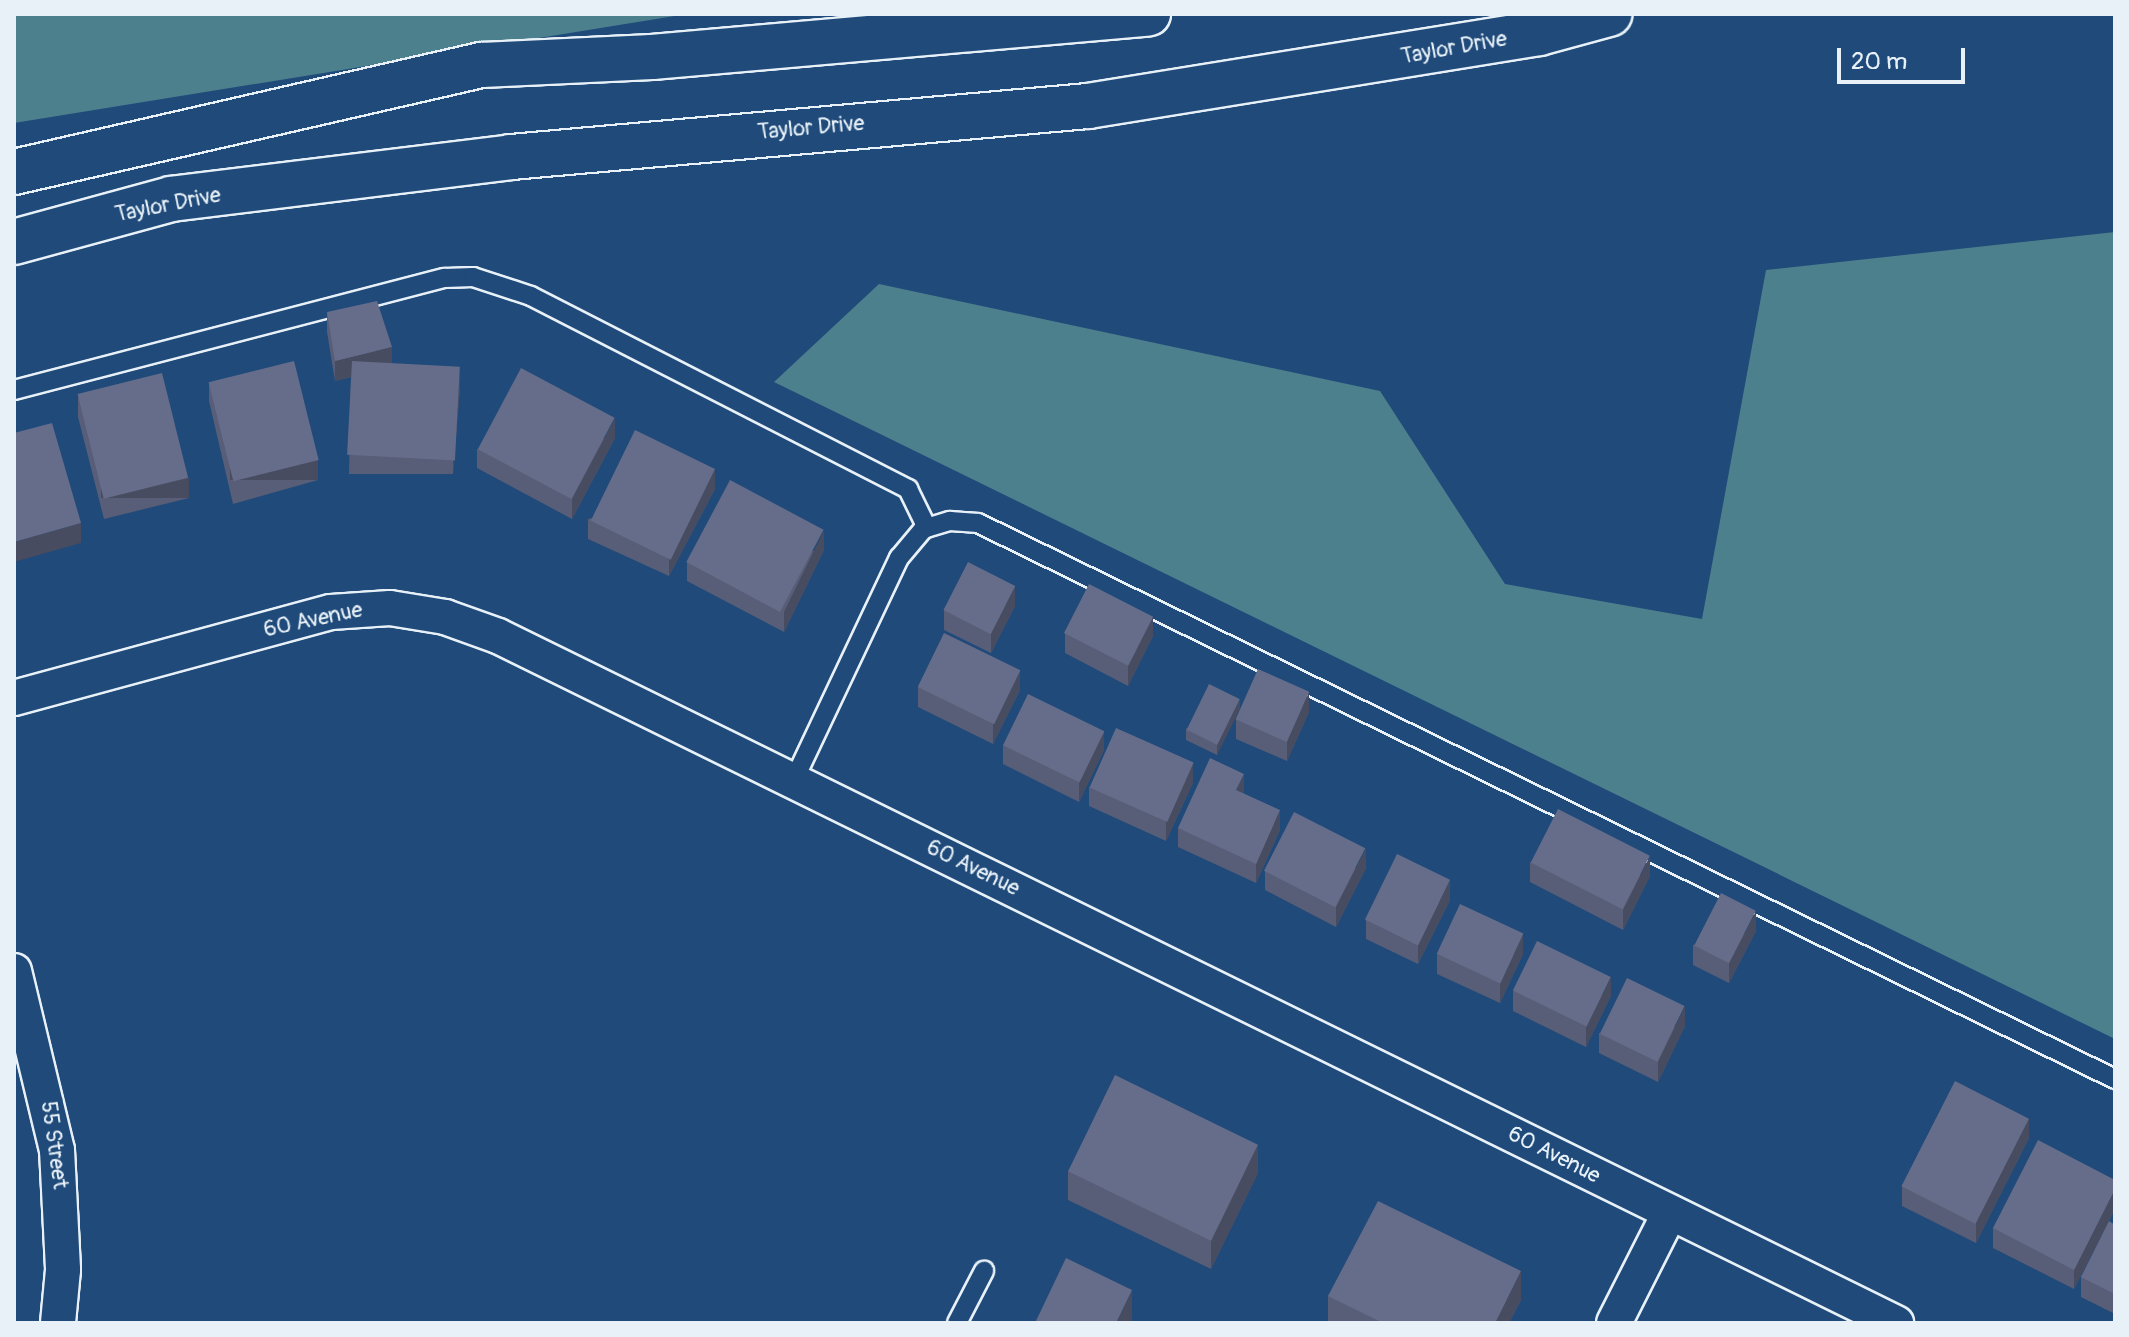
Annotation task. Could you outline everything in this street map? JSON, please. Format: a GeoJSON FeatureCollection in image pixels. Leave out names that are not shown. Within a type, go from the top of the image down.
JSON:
{"type":"FeatureCollection","features":[{"type":"Feature","properties":{"kind":"main road"},"geometry":{"type":"LineString","coordinates":[[14,172],[482,65],[652,57],[1148,14]]}},
{"type":"Feature","properties":{"kind":"main road","name":"Taylor Drive"},"geometry":{"type":"LineString","coordinates":[[14,242],[171,199],[511,157],[1088,106],[1539,33],[1609,14]]}},
{"type":"Feature","properties":{"kind":"street","name":"60 Avenue"},"geometry":{"type":"LineString","coordinates":[[14,698],[331,612],[390,608],[445,617],[498,636],[794,780],[1896,1323]]}},
{"type":"Feature","properties":{"kind":"street","name":"55 Street"},"geometry":{"type":"LineString","coordinates":[[14,971],[57,1150],[63,1270],[58,1323]]}},
{"type":"Feature","properties":{"kind":"street"},"geometry":{"type":"LineString","coordinates":[[1614,1323],[1670,1212]]}},
{"type":"Feature","properties":{"kind":"lane"},"geometry":{"type":"LineString","coordinates":[[14,390],[445,278],[473,277],[531,296],[899,484],[916,497],[927,528]]}},
{"type":"Feature","properties":{"kind":"lane"},"geometry":{"type":"LineString","coordinates":[[794,780],[899,558],[927,528],[950,521],[978,523],[2115,1079]]}},
{"type":"Feature","properties":{"kind":"lane"},"geometry":{"type":"LineString","coordinates":[[957,1323],[984,1271]]}},
{"type":"Feature","properties":{"kind":"green space"},"geometry":{"type":"Polygon","coordinates":[[[14,14],[687,14],[14,123],[14,14]]]}},
{"type":"Feature","properties":{"kind":"green space"},"geometry":{"type":"Polygon","coordinates":[[[2115,232],[2115,1039],[774,382],[879,284],[1380,391],[1505,584],[1702,619],[1766,270],[2115,232]]]}},
{"type":"Feature","properties":{"kind":"building"},"geometry":{"type":"Polygon","coordinates":[[[377,301],[392,347],[335,361],[327,312],[377,301]]]}},
{"type":"Feature","properties":{"kind":"building"},"geometry":{"type":"Polygon","coordinates":[[[294,361],[319,460],[233,481],[209,382],[294,361]]]}},
{"type":"Feature","properties":{"kind":"building"},"geometry":{"type":"Polygon","coordinates":[[[352,361],[460,367],[455,461],[347,455],[352,361]]]}},
{"type":"Feature","properties":{"kind":"building"},"geometry":{"type":"Polygon","coordinates":[[[521,368],[615,418],[571,499],[478,449],[521,368]]]}},
{"type":"Feature","properties":{"kind":"building"},"geometry":{"type":"Polygon","coordinates":[[[162,373],[188,478],[104,499],[78,394],[162,373]]]}},
{"type":"Feature","properties":{"kind":"building"},"geometry":{"type":"Polygon","coordinates":[[[52,423],[81,523],[14,542],[14,433],[52,423]]]}},
{"type":"Feature","properties":{"kind":"building"},"geometry":{"type":"Polygon","coordinates":[[[635,430],[715,469],[671,560],[591,521],[635,430]]]}},
{"type":"Feature","properties":{"kind":"building"},"geometry":{"type":"Polygon","coordinates":[[[730,480],[824,530],[780,612],[686,562],[730,480]]]}},
{"type":"Feature","properties":{"kind":"building"},"geometry":{"type":"Polygon","coordinates":[[[968,562],[1015,586],[991,634],[943,610],[968,562]]]}},
{"type":"Feature","properties":{"kind":"building"},"geometry":{"type":"Polygon","coordinates":[[[1089,584],[1153,617],[1128,666],[1064,633],[1089,584]]]}},
{"type":"Feature","properties":{"kind":"building"},"geometry":{"type":"Polygon","coordinates":[[[944,633],[1020,670],[994,724],[918,687],[944,633]]]}},
{"type":"Feature","properties":{"kind":"building"},"geometry":{"type":"Polygon","coordinates":[[[1258,669],[1309,692],[1287,742],[1236,719],[1258,669]]]}},
{"type":"Feature","properties":{"kind":"building"},"geometry":{"type":"Polygon","coordinates":[[[1209,684],[1240,699],[1217,745],[1187,730],[1209,684]]]}},
{"type":"Feature","properties":{"kind":"building"},"geometry":{"type":"Polygon","coordinates":[[[1028,694],[1104,731],[1079,782],[1003,745],[1028,694]]]}},
{"type":"Feature","properties":{"kind":"building"},"geometry":{"type":"Polygon","coordinates":[[[1116,728],[1194,763],[1167,822],[1090,787],[1116,728]]]}},
{"type":"Feature","properties":{"kind":"building"},"geometry":{"type":"Polygon","coordinates":[[[1210,758],[1244,774],[1236,790],[1280,810],[1256,864],[1178,828],[1210,758]]]}},
{"type":"Feature","properties":{"kind":"building"},"geometry":{"type":"Polygon","coordinates":[[[1558,809],[1650,856],[1623,909],[1531,862],[1558,809]]]}},
{"type":"Feature","properties":{"kind":"building"},"geometry":{"type":"Polygon","coordinates":[[[1294,812],[1365,848],[1335,907],[1264,871],[1294,812]]]}},
{"type":"Feature","properties":{"kind":"building"},"geometry":{"type":"Polygon","coordinates":[[[1397,854],[1450,880],[1418,945],[1365,920],[1397,854]]]}},
{"type":"Feature","properties":{"kind":"building"},"geometry":{"type":"Polygon","coordinates":[[[1721,893],[1756,911],[1729,963],[1694,946],[1721,893]]]}},
{"type":"Feature","properties":{"kind":"building"},"geometry":{"type":"Polygon","coordinates":[[[1460,904],[1523,934],[1500,983],[1437,954],[1460,904]]]}},
{"type":"Feature","properties":{"kind":"building"},"geometry":{"type":"Polygon","coordinates":[[[1537,941],[1611,977],[1587,1026],[1513,990],[1537,941]]]}},
{"type":"Feature","properties":{"kind":"building"},"geometry":{"type":"Polygon","coordinates":[[[1627,978],[1685,1006],[1657,1062],[1600,1034],[1627,978]]]}},
{"type":"Feature","properties":{"kind":"building"},"geometry":{"type":"Polygon","coordinates":[[[1115,1075],[1258,1145],[1211,1241],[1068,1171],[1115,1075]]]}},
{"type":"Feature","properties":{"kind":"building"},"geometry":{"type":"Polygon","coordinates":[[[1955,1081],[2029,1119],[1975,1224],[1901,1186],[1955,1081]]]}},
{"type":"Feature","properties":{"kind":"building"},"geometry":{"type":"Polygon","coordinates":[[[2038,1140],[2115,1180],[2115,1189],[2074,1270],[1993,1228],[2038,1140]]]}},
{"type":"Feature","properties":{"kind":"building"},"geometry":{"type":"Polygon","coordinates":[[[1378,1201],[1521,1271],[1495,1323],[1383,1323],[1328,1296],[1378,1201]]]}},
{"type":"Feature","properties":{"kind":"building"},"geometry":{"type":"Polygon","coordinates":[[[2109,1221],[2115,1225],[2115,1294],[2081,1277],[2109,1221]]]}},
{"type":"Feature","properties":{"kind":"building"},"geometry":{"type":"Polygon","coordinates":[[[1066,1258],[1132,1290],[1116,1323],[1035,1323],[1066,1258]]]}}]}
